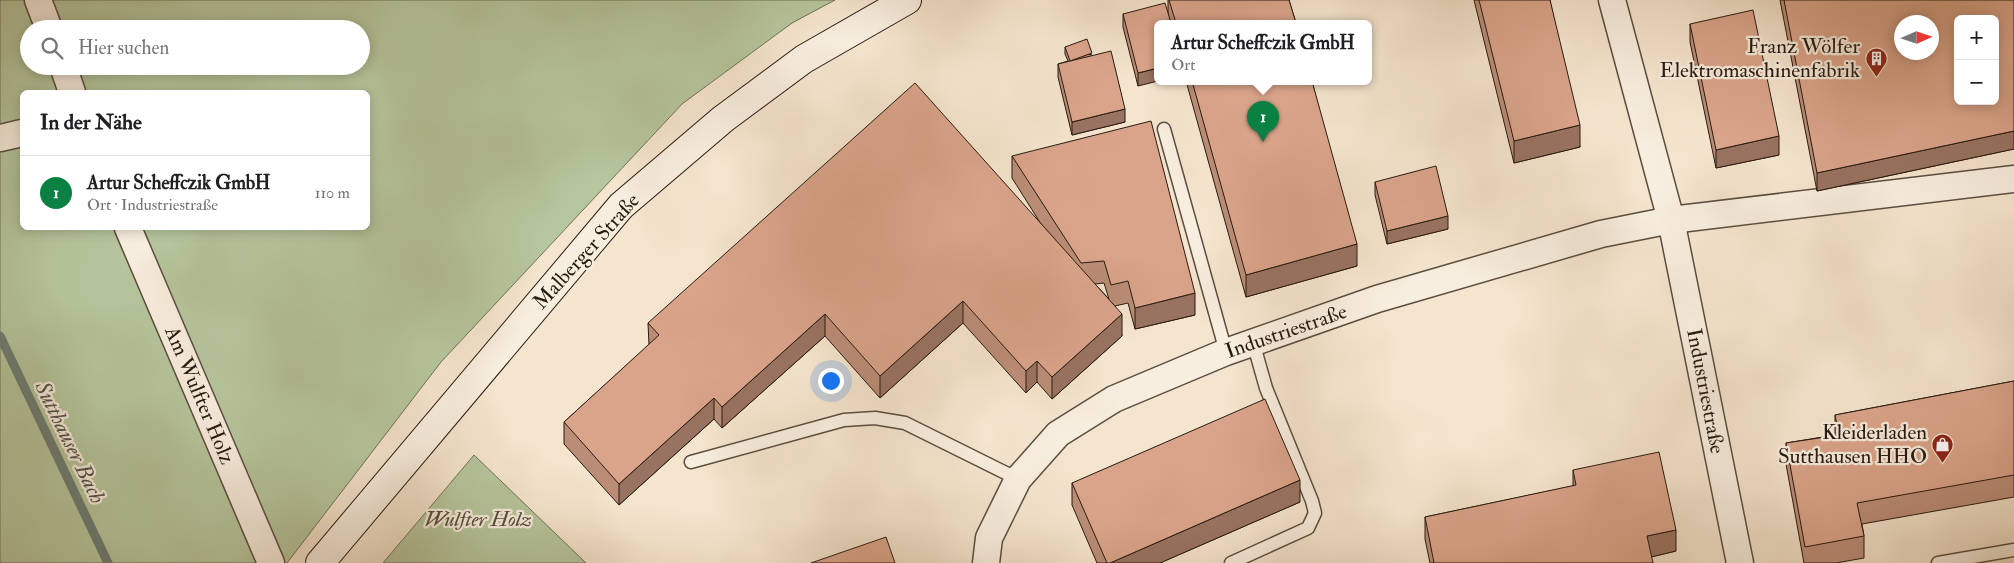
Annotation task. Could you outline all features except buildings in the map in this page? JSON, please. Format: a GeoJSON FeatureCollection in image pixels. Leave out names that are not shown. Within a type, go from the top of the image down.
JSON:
{"type":"FeatureCollection","features":[{"type":"Feature","properties":{"kind":"street"},"geometry":{"type":"LineString","coordinates":[[38,0],[46,20]]}},
{"type":"Feature","properties":{"kind":"street","name":"Malberger Straße"},"geometry":{"type":"LineString","coordinates":[[320,563],[621,206],[723,119],[804,59],[907,0]]}},
{"type":"Feature","properties":{"kind":"street","name":"Industriestraße"},"geometry":{"type":"LineString","coordinates":[[1612,0],[1671,220],[1740,563]]}},
{"type":"Feature","properties":{"kind":"street"},"geometry":{"type":"LineString","coordinates":[[66,75],[71,90]]}},
{"type":"Feature","properties":{"kind":"street"},"geometry":{"type":"LineString","coordinates":[[0,138],[20,134]]}},
{"type":"Feature","properties":{"kind":"street","name":"Industriestraße"},"geometry":{"type":"LineString","coordinates":[[986,563],[989,538],[1018,479],[1058,434],[1106,404],[1226,352],[1386,296],[1601,234],[1671,220],[2014,181]]}},
{"type":"Feature","properties":{"kind":"street","name":"Am Wulfter Holz"},"geometry":{"type":"LineString","coordinates":[[129,230],[271,563]]}},
{"type":"Feature","properties":{"kind":"lane"},"geometry":{"type":"LineString","coordinates":[[1164,129],[1226,352]]}},
{"type":"Feature","properties":{"kind":"lane"},"geometry":{"type":"LineString","coordinates":[[1231,563],[1308,528],[1315,513],[1312,500],[1266,388],[1254,342]]}},
{"type":"Feature","properties":{"kind":"lane"},"geometry":{"type":"LineString","coordinates":[[691,462],[844,420],[876,418],[905,423],[1018,479]]}},
{"type":"Feature","properties":{"kind":"lane"},"geometry":{"type":"LineString","coordinates":[[1938,563],[2014,550]]}},
{"type":"Feature","properties":{"kind":"green space"},"geometry":{"type":"Polygon","coordinates":[[[0,0],[835,0],[792,23],[682,104],[441,362],[287,563],[0,563],[0,0]]]}},
{"type":"Feature","properties":{"kind":"green space","name":"Wulfter Holz"},"geometry":{"type":"Polygon","coordinates":[[[474,455],[586,563],[383,563],[474,455]]]}},
{"type":"Feature","properties":{"kind":"waterway","name":"Sutthauser Bach"},"geometry":{"type":"LineString","coordinates":[[0,336],[108,563]]}},
{"type":"Feature","properties":{"kind":"place","name":"Franz Wölfer Elektromaschinenfabrik"},"geometry":{"type":"Point","coordinates":[1876,77]}},
{"type":"Feature","properties":{"kind":"place","name":"Artur Scheffczik GmbH"},"geometry":{"type":"Point","coordinates":[1263,142]}},
{"type":"Feature","properties":{"kind":"place","name":"Kleiderladen Sutthausen HHO"},"geometry":{"type":"Point","coordinates":[1943,463]}}]}
